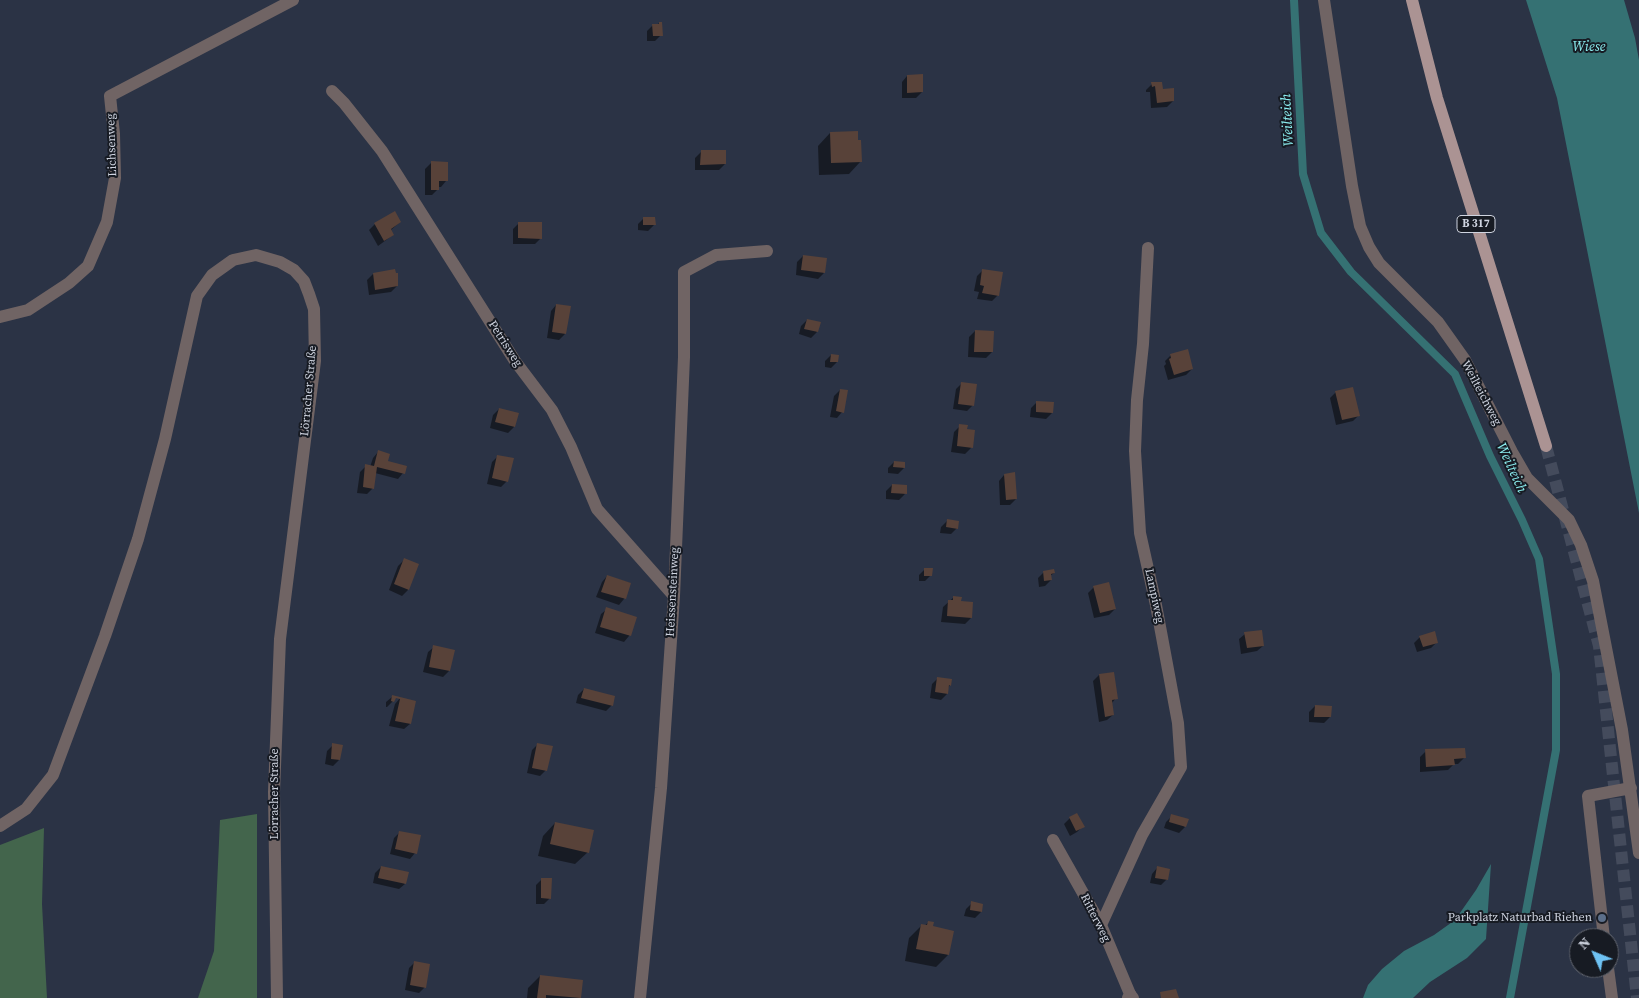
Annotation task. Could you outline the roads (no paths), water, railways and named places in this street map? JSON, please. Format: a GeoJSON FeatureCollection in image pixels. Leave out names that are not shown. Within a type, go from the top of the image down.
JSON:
{"type":"FeatureCollection","features":[{"type":"Feature","properties":{"kind":"main road","name":"B 317"},"geometry":{"type":"LineString","coordinates":[[1412,0],[1437,98],[1546,446]]}},
{"type":"Feature","properties":{"kind":"street","name":"Lichsenweg"},"geometry":{"type":"LineString","coordinates":[[0,317],[28,310],[70,284],[88,266],[107,222],[115,178],[114,134],[110,96],[293,0]]}},
{"type":"Feature","properties":{"kind":"street","name":"Weilteichweg"},"geometry":{"type":"LineString","coordinates":[[1324,0],[1352,186],[1360,226],[1369,247],[1379,263],[1438,322],[1465,360],[1527,478],[1569,520],[1582,545],[1593,581],[1622,730],[1639,853]]}},
{"type":"Feature","properties":{"kind":"street","name":"Petrisweg"},"geometry":{"type":"LineString","coordinates":[[332,91],[344,103],[382,151],[515,361],[552,410],[571,447],[597,509],[674,596]]}},
{"type":"Feature","properties":{"kind":"street","name":"Lampiweg"},"geometry":{"type":"LineString","coordinates":[[1101,926],[1142,835],[1181,767],[1178,722],[1140,533],[1135,451],[1148,248]]}},
{"type":"Feature","properties":{"kind":"street","name":"Heissensteinweg"},"geometry":{"type":"LineString","coordinates":[[640,998],[661,788],[674,596],[684,357],[684,272],[716,255],[767,251]]}},
{"type":"Feature","properties":{"kind":"street","name":"Lörracher Straße"},"geometry":{"type":"LineString","coordinates":[[0,826],[26,809],[53,775],[105,636],[138,539],[165,439],[196,296],[212,275],[233,260],[256,255],[280,262],[294,270],[304,281],[309,294],[314,309],[315,361],[280,639],[274,792],[277,998]]}},
{"type":"Feature","properties":{"kind":"street"},"geometry":{"type":"LineString","coordinates":[[1603,928],[1588,796],[1631,788]]}},
{"type":"Feature","properties":{"kind":"street","name":"Ritterweg"},"geometry":{"type":"LineString","coordinates":[[1053,840],[1101,926],[1130,997]]}},
{"type":"Feature","properties":{"kind":"street"},"geometry":{"type":"LineString","coordinates":[[1609,978],[1612,998]]}},
{"type":"Feature","properties":{"kind":"water","name":"Wiese"},"geometry":{"type":"Polygon","coordinates":[[[1526,0],[1624,0],[1635,38],[1639,60],[1639,513],[1557,98],[1526,0]]]}},
{"type":"Feature","properties":{"kind":"water"},"geometry":{"type":"Polygon","coordinates":[[[1491,864],[1486,939],[1467,958],[1430,982],[1413,998],[1363,998],[1368,985],[1382,969],[1404,951],[1434,935],[1455,920],[1491,864]]]}},
{"type":"Feature","properties":{"kind":"waterway","name":"Weilteich"},"geometry":{"type":"LineString","coordinates":[[1294,0],[1303,174],[1321,233],[1351,272],[1455,374],[1490,456],[1539,559],[1556,674],[1556,750],[1510,998]]}},
{"type":"Feature","properties":{"kind":"tunnel"},"geometry":{"type":"LineString","coordinates":[[1546,446],[1599,646],[1637,998]]}},
{"type":"Feature","properties":{"kind":"place","name":"Parkplatz Naturbad Riehen"},"geometry":{"type":"Point","coordinates":[1602,918]}}]}
